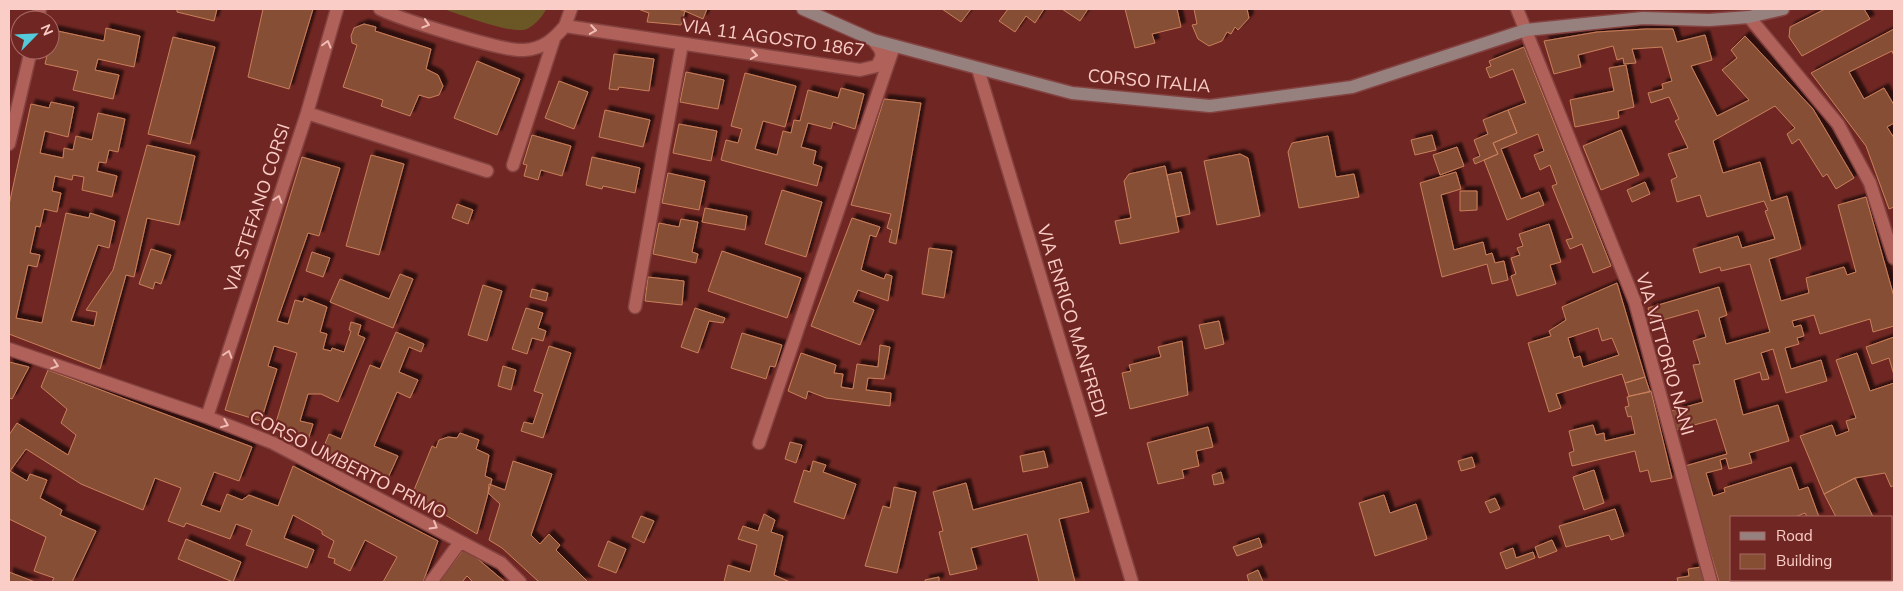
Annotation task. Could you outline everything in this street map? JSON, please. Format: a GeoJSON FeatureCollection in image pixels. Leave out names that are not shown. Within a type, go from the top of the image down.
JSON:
{"type":"FeatureCollection","features":[{"type":"Feature","properties":{"kind":"main road","name":"CORSO ITALIA"},"geometry":{"type":"LineString","coordinates":[[803,9],[873,40],[978,69],[1072,92],[1210,106],[1352,87],[1526,30],[1642,18],[1709,20],[1783,9]]}},
{"type":"Feature","properties":{"kind":"street","name":"VIA STEFANO CORSI"},"geometry":{"type":"LineString","coordinates":[[207,416],[307,113],[337,9]]}},
{"type":"Feature","properties":{"kind":"street"},"geometry":{"type":"LineString","coordinates":[[380,9],[511,50],[534,48],[554,39],[566,26],[571,9]]}},
{"type":"Feature","properties":{"kind":"street","name":"VIA VITTORIO NANI"},"geometry":{"type":"LineString","coordinates":[[1517,9],[1635,302],[1710,582]]}},
{"type":"Feature","properties":{"kind":"street"},"geometry":{"type":"LineString","coordinates":[[1757,13],[1838,124],[1870,183],[1894,258]]}},
{"type":"Feature","properties":{"kind":"street","name":"VIA 11 AGOSTO 1867"},"geometry":{"type":"LineString","coordinates":[[566,26],[860,70],[877,66],[882,56],[880,49],[873,40]]}},
{"type":"Feature","properties":{"kind":"street"},"geometry":{"type":"LineString","coordinates":[[513,165],[554,39]]}},
{"type":"Feature","properties":{"kind":"street"},"geometry":{"type":"LineString","coordinates":[[635,307],[682,44]]}},
{"type":"Feature","properties":{"kind":"street"},"geometry":{"type":"LineString","coordinates":[[760,443],[894,46]]}},
{"type":"Feature","properties":{"kind":"street"},"geometry":{"type":"LineString","coordinates":[[9,144],[28,60]]}},
{"type":"Feature","properties":{"kind":"street","name":"VIA ENRICO MANFREDI"},"geometry":{"type":"LineString","coordinates":[[978,69],[1132,582]]}},
{"type":"Feature","properties":{"kind":"street"},"geometry":{"type":"LineString","coordinates":[[307,113],[487,171]]}},
{"type":"Feature","properties":{"kind":"street","name":"CORSO UMBERTO PRIMO"},"geometry":{"type":"LineString","coordinates":[[9,350],[207,416],[273,443],[500,563],[520,582]]}},
{"type":"Feature","properties":{"kind":"street"},"geometry":{"type":"LineString","coordinates":[[431,582],[460,542]]}},
{"type":"Feature","properties":{"kind":"shaded area"},"geometry":{"type":"Polygon","coordinates":[[[443,9],[546,9],[533,25],[527,29],[519,30],[498,27],[443,9]]]}},
{"type":"Feature","properties":{"kind":"building"},"geometry":{"type":"Polygon","coordinates":[[[177,9],[217,9],[214,21],[177,12],[177,9]]]}},
{"type":"Feature","properties":{"kind":"building"},"geometry":{"type":"Polygon","coordinates":[[[263,9],[313,9],[289,89],[248,77],[263,9]]]}},
{"type":"Feature","properties":{"kind":"building"},"geometry":{"type":"Polygon","coordinates":[[[638,9],[678,9],[685,11],[681,25],[647,22],[649,13],[638,9]]]}},
{"type":"Feature","properties":{"kind":"building"},"geometry":{"type":"Polygon","coordinates":[[[686,9],[707,9],[703,19],[685,11],[686,9]]]}},
{"type":"Feature","properties":{"kind":"building"},"geometry":{"type":"Polygon","coordinates":[[[942,9],[971,9],[961,22],[942,9]]]}},
{"type":"Feature","properties":{"kind":"building"},"geometry":{"type":"Polygon","coordinates":[[[1008,9],[1044,9],[1035,23],[1026,16],[1015,32],[999,21],[1008,9]]]}},
{"type":"Feature","properties":{"kind":"building"},"geometry":{"type":"Polygon","coordinates":[[[1062,9],[1088,9],[1080,21],[1062,9]]]}},
{"type":"Feature","properties":{"kind":"building"},"geometry":{"type":"Polygon","coordinates":[[[1125,9],[1177,9],[1181,27],[1152,34],[1155,43],[1135,48],[1125,9]]]}},
{"type":"Feature","properties":{"kind":"building"},"geometry":{"type":"Polygon","coordinates":[[[1194,9],[1247,9],[1249,18],[1238,30],[1235,27],[1231,34],[1227,32],[1222,41],[1209,46],[1198,39],[1192,25],[1197,24],[1194,9]]]}},
{"type":"Feature","properties":{"kind":"building"},"geometry":{"type":"Polygon","coordinates":[[[1825,9],[1864,9],[1870,19],[1802,56],[1789,37],[1790,27],[1825,9]]]}},
{"type":"Feature","properties":{"kind":"building"},"geometry":{"type":"Polygon","coordinates":[[[364,24],[376,27],[375,31],[431,49],[426,69],[438,75],[443,86],[439,95],[429,98],[419,95],[410,116],[381,106],[383,100],[343,87],[357,45],[352,43],[351,36],[354,28],[364,24]]]}},
{"type":"Feature","properties":{"kind":"building"},"geometry":{"type":"Polygon","coordinates":[[[106,28],[140,36],[134,67],[98,59],[95,70],[119,75],[113,99],[73,90],[78,71],[45,64],[46,60],[60,60],[60,32],[104,41],[106,28]]]}},
{"type":"Feature","properties":{"kind":"building"},"geometry":{"type":"Polygon","coordinates":[[[1673,29],[1677,42],[1705,35],[1712,60],[1691,66],[1717,116],[1749,100],[1722,70],[1737,58],[1731,50],[1745,36],[1813,109],[1854,178],[1836,189],[1827,174],[1823,177],[1799,139],[1792,144],[1787,134],[1795,128],[1775,106],[1713,141],[1723,173],[1760,162],[1771,201],[1787,196],[1801,249],[1769,259],[1781,301],[1809,293],[1806,278],[1844,267],[1847,275],[1856,272],[1838,205],[1866,197],[1894,297],[1894,326],[1873,332],[1870,319],[1820,334],[1814,315],[1792,321],[1794,327],[1801,325],[1804,336],[1797,338],[1799,344],[1785,348],[1791,369],[1821,360],[1827,381],[1786,393],[1773,349],[1761,353],[1769,379],[1762,380],[1760,372],[1734,380],[1743,415],[1778,405],[1789,441],[1749,453],[1752,463],[1729,469],[1726,458],[1720,460],[1722,469],[1706,473],[1713,496],[1725,492],[1724,488],[1791,467],[1799,490],[1808,487],[1819,516],[1806,516],[1805,513],[1798,516],[1730,516],[1730,581],[1740,582],[1719,582],[1685,466],[1727,454],[1716,419],[1676,430],[1671,411],[1703,402],[1693,365],[1700,364],[1693,341],[1706,337],[1698,310],[1652,323],[1648,308],[1719,287],[1727,315],[1719,318],[1726,344],[1770,332],[1750,264],[1721,271],[1720,267],[1700,273],[1693,249],[1738,236],[1742,248],[1775,239],[1765,211],[1768,210],[1764,201],[1707,217],[1700,195],[1677,202],[1671,180],[1677,177],[1668,154],[1688,148],[1675,121],[1679,119],[1669,97],[1651,103],[1648,93],[1663,89],[1662,84],[1672,81],[1662,47],[1632,49],[1636,63],[1624,64],[1623,58],[1617,60],[1613,46],[1578,55],[1581,67],[1554,74],[1544,41],[1597,32],[1673,29]]]}},
{"type":"Feature","properties":{"kind":"building"},"geometry":{"type":"Polygon","coordinates":[[[1894,29],[1894,56],[1892,51],[1849,72],[1864,99],[1884,88],[1894,105],[1894,123],[1887,127],[1894,138],[1894,207],[1889,209],[1866,146],[1811,73],[1894,29]]]}},
{"type":"Feature","properties":{"kind":"building"},"geometry":{"type":"Polygon","coordinates":[[[173,37],[215,47],[190,144],[148,134],[173,37]]]}},
{"type":"Feature","properties":{"kind":"building"},"geometry":{"type":"Polygon","coordinates":[[[1524,47],[1611,266],[1593,273],[1582,244],[1570,249],[1566,240],[1573,238],[1552,186],[1557,184],[1550,165],[1540,170],[1534,155],[1544,151],[1538,134],[1501,149],[1521,199],[1539,192],[1544,205],[1507,220],[1484,160],[1498,154],[1493,143],[1517,133],[1508,110],[1526,103],[1513,69],[1490,78],[1486,68],[1491,66],[1489,61],[1524,47]]]}},
{"type":"Feature","properties":{"kind":"building"},"geometry":{"type":"Polygon","coordinates":[[[614,54],[654,59],[649,91],[619,87],[618,90],[609,89],[614,54]]]}},
{"type":"Feature","properties":{"kind":"building"},"geometry":{"type":"Polygon","coordinates":[[[477,61],[520,79],[497,135],[454,118],[477,61]]]}},
{"type":"Feature","properties":{"kind":"building"},"geometry":{"type":"Polygon","coordinates":[[[1626,65],[1634,107],[1618,111],[1619,118],[1575,127],[1570,100],[1614,91],[1609,68],[1626,65]]]}},
{"type":"Feature","properties":{"kind":"building"},"geometry":{"type":"Polygon","coordinates":[[[686,72],[724,80],[718,109],[680,102],[686,72]]]}},
{"type":"Feature","properties":{"kind":"building"},"geometry":{"type":"Polygon","coordinates":[[[745,73],[796,86],[785,127],[763,121],[755,149],[777,155],[783,131],[791,133],[794,120],[800,121],[808,90],[838,98],[841,88],[864,94],[855,129],[833,122],[831,129],[808,123],[801,147],[816,151],[813,164],[822,167],[817,186],[721,160],[726,140],[738,143],[742,129],[731,126],[745,73]]]}},
{"type":"Feature","properties":{"kind":"building"},"geometry":{"type":"Polygon","coordinates":[[[559,81],[588,92],[574,129],[545,118],[559,81]]]}},
{"type":"Feature","properties":{"kind":"building"},"geometry":{"type":"Polygon","coordinates":[[[884,99],[921,103],[896,244],[889,242],[892,230],[887,228],[891,214],[851,205],[884,99]]]}},
{"type":"Feature","properties":{"kind":"building"},"geometry":{"type":"Polygon","coordinates":[[[51,102],[74,107],[68,137],[45,131],[40,153],[63,158],[64,148],[73,150],[76,136],[92,140],[98,113],[125,119],[118,152],[109,150],[106,163],[99,162],[97,171],[117,176],[112,197],[82,190],[84,177],[73,175],[72,180],[55,176],[52,191],[61,193],[57,212],[44,209],[40,227],[36,226],[30,253],[40,255],[37,267],[28,265],[16,318],[42,323],[66,213],[89,218],[90,213],[115,221],[109,248],[98,245],[71,321],[94,326],[97,312],[86,310],[113,270],[147,145],[195,156],[179,225],[147,218],[134,277],[126,275],[100,369],[9,334],[9,205],[31,104],[49,108],[51,102]]]}},
{"type":"Feature","properties":{"kind":"building"},"geometry":{"type":"Polygon","coordinates":[[[605,110],[650,120],[643,147],[599,137],[605,110]]]}},
{"type":"Feature","properties":{"kind":"building"},"geometry":{"type":"Polygon","coordinates":[[[1508,110],[1517,133],[1493,143],[1498,154],[1475,164],[1473,159],[1480,156],[1474,140],[1488,134],[1483,120],[1508,110]]]}},
{"type":"Feature","properties":{"kind":"building"},"geometry":{"type":"Polygon","coordinates":[[[679,124],[717,131],[711,161],[673,153],[679,124]]]}},
{"type":"Feature","properties":{"kind":"building"},"geometry":{"type":"Polygon","coordinates":[[[1621,130],[1639,175],[1601,190],[1583,146],[1621,130]]]}},
{"type":"Feature","properties":{"kind":"building"},"geometry":{"type":"Polygon","coordinates":[[[532,135],[571,146],[562,176],[541,170],[538,180],[524,176],[527,165],[523,164],[532,135]]]}},
{"type":"Feature","properties":{"kind":"building"},"geometry":{"type":"Polygon","coordinates":[[[1432,135],[1436,150],[1415,155],[1411,140],[1432,135]]]}},
{"type":"Feature","properties":{"kind":"building"},"geometry":{"type":"Polygon","coordinates":[[[1328,136],[1336,177],[1354,174],[1359,197],[1299,208],[1288,152],[1292,143],[1328,136]]]}},
{"type":"Feature","properties":{"kind":"building"},"geometry":{"type":"Polygon","coordinates":[[[1457,147],[1464,166],[1440,175],[1433,155],[1457,147]]]}},
{"type":"Feature","properties":{"kind":"building"},"geometry":{"type":"Polygon","coordinates":[[[1240,154],[1248,158],[1260,216],[1217,225],[1204,161],[1240,154]]]}},
{"type":"Feature","properties":{"kind":"building"},"geometry":{"type":"Polygon","coordinates":[[[371,155],[404,164],[379,255],[346,246],[371,155]]]}},
{"type":"Feature","properties":{"kind":"building"},"geometry":{"type":"Polygon","coordinates":[[[302,157],[340,168],[319,236],[308,233],[277,321],[288,324],[295,300],[303,302],[304,298],[327,307],[320,332],[327,334],[323,349],[331,351],[332,348],[344,352],[351,331],[349,330],[351,322],[361,325],[358,335],[365,338],[338,402],[321,394],[308,394],[300,421],[313,424],[308,440],[274,429],[297,353],[274,346],[268,366],[277,369],[261,421],[225,410],[302,157]]]}},
{"type":"Feature","properties":{"kind":"building"},"geometry":{"type":"Polygon","coordinates":[[[592,157],[640,168],[635,193],[603,186],[602,189],[586,185],[592,157]]]}},
{"type":"Feature","properties":{"kind":"building"},"geometry":{"type":"Polygon","coordinates":[[[1165,166],[1179,232],[1120,244],[1115,221],[1131,218],[1124,181],[1129,174],[1165,166]]]}},
{"type":"Feature","properties":{"kind":"building"},"geometry":{"type":"Polygon","coordinates":[[[1181,172],[1190,214],[1176,217],[1167,175],[1181,172]]]}},
{"type":"Feature","properties":{"kind":"building"},"geometry":{"type":"Polygon","coordinates":[[[1456,172],[1461,189],[1441,195],[1454,250],[1483,242],[1486,255],[1492,253],[1495,263],[1504,261],[1508,280],[1492,284],[1487,264],[1442,277],[1420,183],[1456,172]]]}},
{"type":"Feature","properties":{"kind":"building"},"geometry":{"type":"Polygon","coordinates":[[[668,173],[705,181],[699,210],[662,203],[668,173]]]}},
{"type":"Feature","properties":{"kind":"building"},"geometry":{"type":"Polygon","coordinates":[[[1645,182],[1650,194],[1632,202],[1627,190],[1645,182]]]}},
{"type":"Feature","properties":{"kind":"building"},"geometry":{"type":"Polygon","coordinates":[[[782,190],[822,202],[806,257],[765,244],[782,190]]]}},
{"type":"Feature","properties":{"kind":"building"},"geometry":{"type":"Polygon","coordinates":[[[1460,191],[1477,191],[1477,210],[1460,211],[1460,191]]]}},
{"type":"Feature","properties":{"kind":"building"},"geometry":{"type":"Polygon","coordinates":[[[457,204],[473,210],[468,224],[452,218],[457,204]]]}},
{"type":"Feature","properties":{"kind":"building"},"geometry":{"type":"Polygon","coordinates":[[[705,208],[747,216],[745,230],[702,222],[705,208]]]}},
{"type":"Feature","properties":{"kind":"building"},"geometry":{"type":"Polygon","coordinates":[[[852,218],[880,227],[876,237],[870,235],[861,270],[884,279],[886,274],[892,276],[888,301],[858,290],[853,302],[874,310],[860,345],[811,326],[852,218]]]}},
{"type":"Feature","properties":{"kind":"building"},"geometry":{"type":"Polygon","coordinates":[[[681,219],[698,222],[692,252],[698,254],[696,263],[653,254],[659,223],[679,227],[681,219]]]}},
{"type":"Feature","properties":{"kind":"building"},"geometry":{"type":"Polygon","coordinates":[[[1549,224],[1561,262],[1550,265],[1556,284],[1517,296],[1511,276],[1516,274],[1511,258],[1520,255],[1517,248],[1523,246],[1519,234],[1549,224]]]}},
{"type":"Feature","properties":{"kind":"building"},"geometry":{"type":"Polygon","coordinates":[[[929,248],[952,251],[944,298],[922,294],[929,248]]]}},
{"type":"Feature","properties":{"kind":"building"},"geometry":{"type":"Polygon","coordinates":[[[151,249],[171,255],[161,284],[155,282],[153,289],[139,284],[151,249]]]}},
{"type":"Feature","properties":{"kind":"building"},"geometry":{"type":"Polygon","coordinates":[[[722,251],[801,278],[787,318],[708,291],[722,251]]]}},
{"type":"Feature","properties":{"kind":"building"},"geometry":{"type":"Polygon","coordinates":[[[312,252],[330,258],[323,277],[306,271],[312,252]]]}},
{"type":"Feature","properties":{"kind":"building"},"geometry":{"type":"Polygon","coordinates":[[[400,274],[413,279],[393,328],[330,302],[340,279],[389,299],[400,274]]]}},
{"type":"Feature","properties":{"kind":"building"},"geometry":{"type":"Polygon","coordinates":[[[648,277],[684,281],[682,305],[645,301],[648,277]]]}},
{"type":"Feature","properties":{"kind":"building"},"geometry":{"type":"Polygon","coordinates":[[[1617,283],[1645,377],[1625,383],[1622,374],[1556,394],[1561,408],[1549,412],[1528,343],[1551,336],[1549,331],[1566,320],[1562,307],[1617,283]],[[1598,328],[1568,338],[1574,358],[1580,356],[1583,367],[1619,355],[1612,338],[1602,341],[1598,328]]]}},
{"type":"Feature","properties":{"kind":"building"},"geometry":{"type":"Polygon","coordinates":[[[483,285],[502,291],[487,341],[468,335],[483,285]]]}},
{"type":"Feature","properties":{"kind":"building"},"geometry":{"type":"Polygon","coordinates":[[[532,289],[548,293],[546,301],[530,297],[532,289]]]}},
{"type":"Feature","properties":{"kind":"building"},"geometry":{"type":"Polygon","coordinates":[[[526,308],[543,313],[538,328],[546,331],[543,341],[532,338],[527,354],[512,349],[526,308]]]}},
{"type":"Feature","properties":{"kind":"building"},"geometry":{"type":"Polygon","coordinates":[[[695,308],[725,318],[723,323],[709,321],[698,353],[681,347],[695,308]]]}},
{"type":"Feature","properties":{"kind":"building"},"geometry":{"type":"Polygon","coordinates":[[[1219,321],[1224,344],[1205,349],[1199,325],[1219,321]]]}},
{"type":"Feature","properties":{"kind":"building"},"geometry":{"type":"Polygon","coordinates":[[[396,332],[424,344],[421,352],[409,347],[399,372],[418,380],[410,398],[397,392],[374,446],[398,456],[387,480],[322,451],[329,434],[341,439],[370,365],[380,369],[396,332]]]}},
{"type":"Feature","properties":{"kind":"building"},"geometry":{"type":"Polygon","coordinates":[[[742,333],[782,345],[775,367],[770,366],[766,379],[731,368],[742,333]]]}},
{"type":"Feature","properties":{"kind":"building"},"geometry":{"type":"Polygon","coordinates":[[[1894,337],[1894,375],[1889,358],[1872,364],[1866,347],[1894,337]]]}},
{"type":"Feature","properties":{"kind":"building"},"geometry":{"type":"Polygon","coordinates":[[[1182,341],[1188,395],[1130,409],[1122,373],[1131,371],[1129,365],[1161,357],[1158,347],[1182,341]]]}},
{"type":"Feature","properties":{"kind":"building"},"geometry":{"type":"Polygon","coordinates":[[[880,345],[890,347],[884,379],[868,378],[866,390],[891,393],[890,406],[826,398],[808,391],[806,399],[788,391],[801,353],[836,365],[834,373],[843,374],[841,387],[853,389],[857,364],[878,367],[880,345]]]}},
{"type":"Feature","properties":{"kind":"building"},"geometry":{"type":"Polygon","coordinates":[[[549,346],[571,353],[543,438],[521,431],[524,422],[533,424],[543,394],[534,391],[549,346]]]}},
{"type":"Feature","properties":{"kind":"building"},"geometry":{"type":"Polygon","coordinates":[[[1857,353],[1870,391],[1894,383],[1894,485],[1891,487],[1885,473],[1855,478],[1824,494],[1800,436],[1832,425],[1836,436],[1849,431],[1846,421],[1856,418],[1836,360],[1857,353]]]}},
{"type":"Feature","properties":{"kind":"building"},"geometry":{"type":"Polygon","coordinates":[[[9,362],[29,367],[12,399],[9,398],[9,362]]]}},
{"type":"Feature","properties":{"kind":"building"},"geometry":{"type":"Polygon","coordinates":[[[503,366],[516,370],[511,390],[498,386],[503,366]]]}},
{"type":"Feature","properties":{"kind":"building"},"geometry":{"type":"Polygon","coordinates":[[[48,370],[252,447],[239,481],[214,472],[201,505],[220,512],[227,494],[242,500],[249,495],[278,506],[293,466],[438,541],[423,582],[383,582],[397,557],[365,540],[350,571],[334,563],[335,559],[328,557],[334,541],[322,534],[322,531],[293,515],[284,538],[314,550],[307,568],[246,545],[252,530],[236,524],[230,539],[186,523],[184,527],[168,521],[181,488],[155,478],[143,510],[81,484],[26,449],[10,471],[27,481],[30,474],[47,480],[40,498],[62,510],[60,515],[96,531],[72,582],[52,582],[54,578],[34,571],[46,537],[9,519],[9,435],[17,423],[68,455],[76,435],[61,423],[67,409],[41,387],[48,370]]]}},
{"type":"Feature","properties":{"kind":"building"},"geometry":{"type":"Polygon","coordinates":[[[1645,377],[1650,392],[1629,396],[1625,383],[1645,377]]]}},
{"type":"Feature","properties":{"kind":"building"},"geometry":{"type":"Polygon","coordinates":[[[1651,391],[1672,478],[1651,482],[1648,470],[1640,472],[1635,451],[1572,466],[1569,453],[1574,451],[1569,431],[1593,425],[1596,435],[1604,433],[1605,441],[1635,434],[1631,416],[1628,417],[1625,407],[1629,406],[1627,397],[1651,391]]]}},
{"type":"Feature","properties":{"kind":"building"},"geometry":{"type":"Polygon","coordinates":[[[1208,427],[1213,447],[1196,451],[1199,466],[1182,470],[1184,478],[1158,484],[1147,443],[1208,427]]]}},
{"type":"Feature","properties":{"kind":"building"},"geometry":{"type":"Polygon","coordinates":[[[460,433],[479,440],[476,449],[489,455],[485,476],[492,479],[477,534],[412,495],[432,446],[436,448],[439,440],[448,437],[457,438],[460,433]]]}},
{"type":"Feature","properties":{"kind":"building"},"geometry":{"type":"Polygon","coordinates":[[[790,442],[802,445],[796,463],[785,459],[790,442]]]}},
{"type":"Feature","properties":{"kind":"building"},"geometry":{"type":"Polygon","coordinates":[[[1044,451],[1048,467],[1023,472],[1020,456],[1044,451]]]}},
{"type":"Feature","properties":{"kind":"building"},"geometry":{"type":"Polygon","coordinates":[[[1472,457],[1475,467],[1461,471],[1458,461],[1472,457]]]}},
{"type":"Feature","properties":{"kind":"building"},"geometry":{"type":"Polygon","coordinates":[[[513,461],[552,474],[531,535],[540,544],[549,534],[560,545],[556,550],[588,582],[539,582],[502,548],[489,540],[500,504],[488,493],[489,484],[505,490],[513,461]]]}},
{"type":"Feature","properties":{"kind":"building"},"geometry":{"type":"Polygon","coordinates":[[[813,461],[826,465],[823,472],[856,484],[844,519],[794,502],[804,470],[810,472],[813,461]]]}},
{"type":"Feature","properties":{"kind":"building"},"geometry":{"type":"Polygon","coordinates":[[[1594,470],[1604,503],[1584,510],[1573,477],[1594,470]]]}},
{"type":"Feature","properties":{"kind":"building"},"geometry":{"type":"Polygon","coordinates":[[[1221,472],[1224,483],[1214,485],[1212,475],[1221,472]]]}},
{"type":"Feature","properties":{"kind":"building"},"geometry":{"type":"Polygon","coordinates":[[[1855,478],[1873,516],[1835,516],[1824,494],[1855,478]]]}},
{"type":"Feature","properties":{"kind":"building"},"geometry":{"type":"Polygon","coordinates":[[[1081,482],[1089,512],[1059,519],[1075,582],[1039,582],[1027,534],[971,548],[977,569],[950,575],[939,532],[943,531],[933,492],[966,483],[973,510],[1081,482]]]}},
{"type":"Feature","properties":{"kind":"building"},"geometry":{"type":"Polygon","coordinates":[[[894,487],[916,492],[897,573],[865,566],[883,506],[890,508],[894,487]]]}},
{"type":"Feature","properties":{"kind":"building"},"geometry":{"type":"Polygon","coordinates":[[[1384,495],[1390,513],[1416,504],[1427,539],[1375,556],[1359,503],[1384,495]]]}},
{"type":"Feature","properties":{"kind":"building"},"geometry":{"type":"Polygon","coordinates":[[[1495,498],[1500,509],[1490,513],[1485,502],[1495,498]]]}},
{"type":"Feature","properties":{"kind":"building"},"geometry":{"type":"Polygon","coordinates":[[[1615,509],[1624,536],[1611,540],[1609,535],[1566,547],[1559,526],[1615,509]]]}},
{"type":"Feature","properties":{"kind":"building"},"geometry":{"type":"Polygon","coordinates":[[[764,514],[775,520],[771,532],[783,536],[774,575],[790,582],[724,582],[728,565],[750,572],[757,545],[738,539],[743,526],[758,531],[764,514]]]}},
{"type":"Feature","properties":{"kind":"building"},"geometry":{"type":"Polygon","coordinates":[[[641,516],[654,521],[644,543],[632,537],[641,516]]]}},
{"type":"Feature","properties":{"kind":"building"},"geometry":{"type":"Polygon","coordinates":[[[1259,538],[1262,547],[1237,556],[1233,547],[1259,538]]]}},
{"type":"Feature","properties":{"kind":"building"},"geometry":{"type":"Polygon","coordinates":[[[186,539],[241,562],[233,582],[178,559],[186,539]]]}},
{"type":"Feature","properties":{"kind":"building"},"geometry":{"type":"Polygon","coordinates":[[[1552,540],[1557,551],[1539,558],[1535,547],[1552,540]]]}},
{"type":"Feature","properties":{"kind":"building"},"geometry":{"type":"Polygon","coordinates":[[[608,541],[626,549],[616,573],[598,566],[608,541]]]}},
{"type":"Feature","properties":{"kind":"building"},"geometry":{"type":"Polygon","coordinates":[[[465,548],[505,582],[473,582],[467,576],[462,582],[439,582],[465,548]]]}},
{"type":"Feature","properties":{"kind":"building"},"geometry":{"type":"Polygon","coordinates":[[[1513,548],[1516,558],[1533,552],[1535,558],[1506,569],[1500,553],[1513,548]]]}},
{"type":"Feature","properties":{"kind":"building"},"geometry":{"type":"Polygon","coordinates":[[[1701,567],[1704,582],[1678,582],[1677,578],[1689,576],[1688,569],[1701,567]]]}},
{"type":"Feature","properties":{"kind":"building"},"geometry":{"type":"Polygon","coordinates":[[[1258,570],[1263,582],[1249,582],[1247,575],[1258,570]]]}},
{"type":"Feature","properties":{"kind":"building"},"geometry":{"type":"Polygon","coordinates":[[[9,572],[35,582],[9,582],[9,572]]]}},
{"type":"Feature","properties":{"kind":"building"},"geometry":{"type":"Polygon","coordinates":[[[939,577],[939,582],[925,582],[925,580],[939,577]]]}},
{"type":"Feature","properties":{"kind":"building"},"geometry":{"type":"Polygon","coordinates":[[[1764,581],[1782,582],[1764,582],[1764,581]]]}},
{"type":"Feature","properties":{"kind":"building"},"geometry":{"type":"Polygon","coordinates":[[[1827,581],[1861,582],[1828,582],[1827,581]]]}}]}
